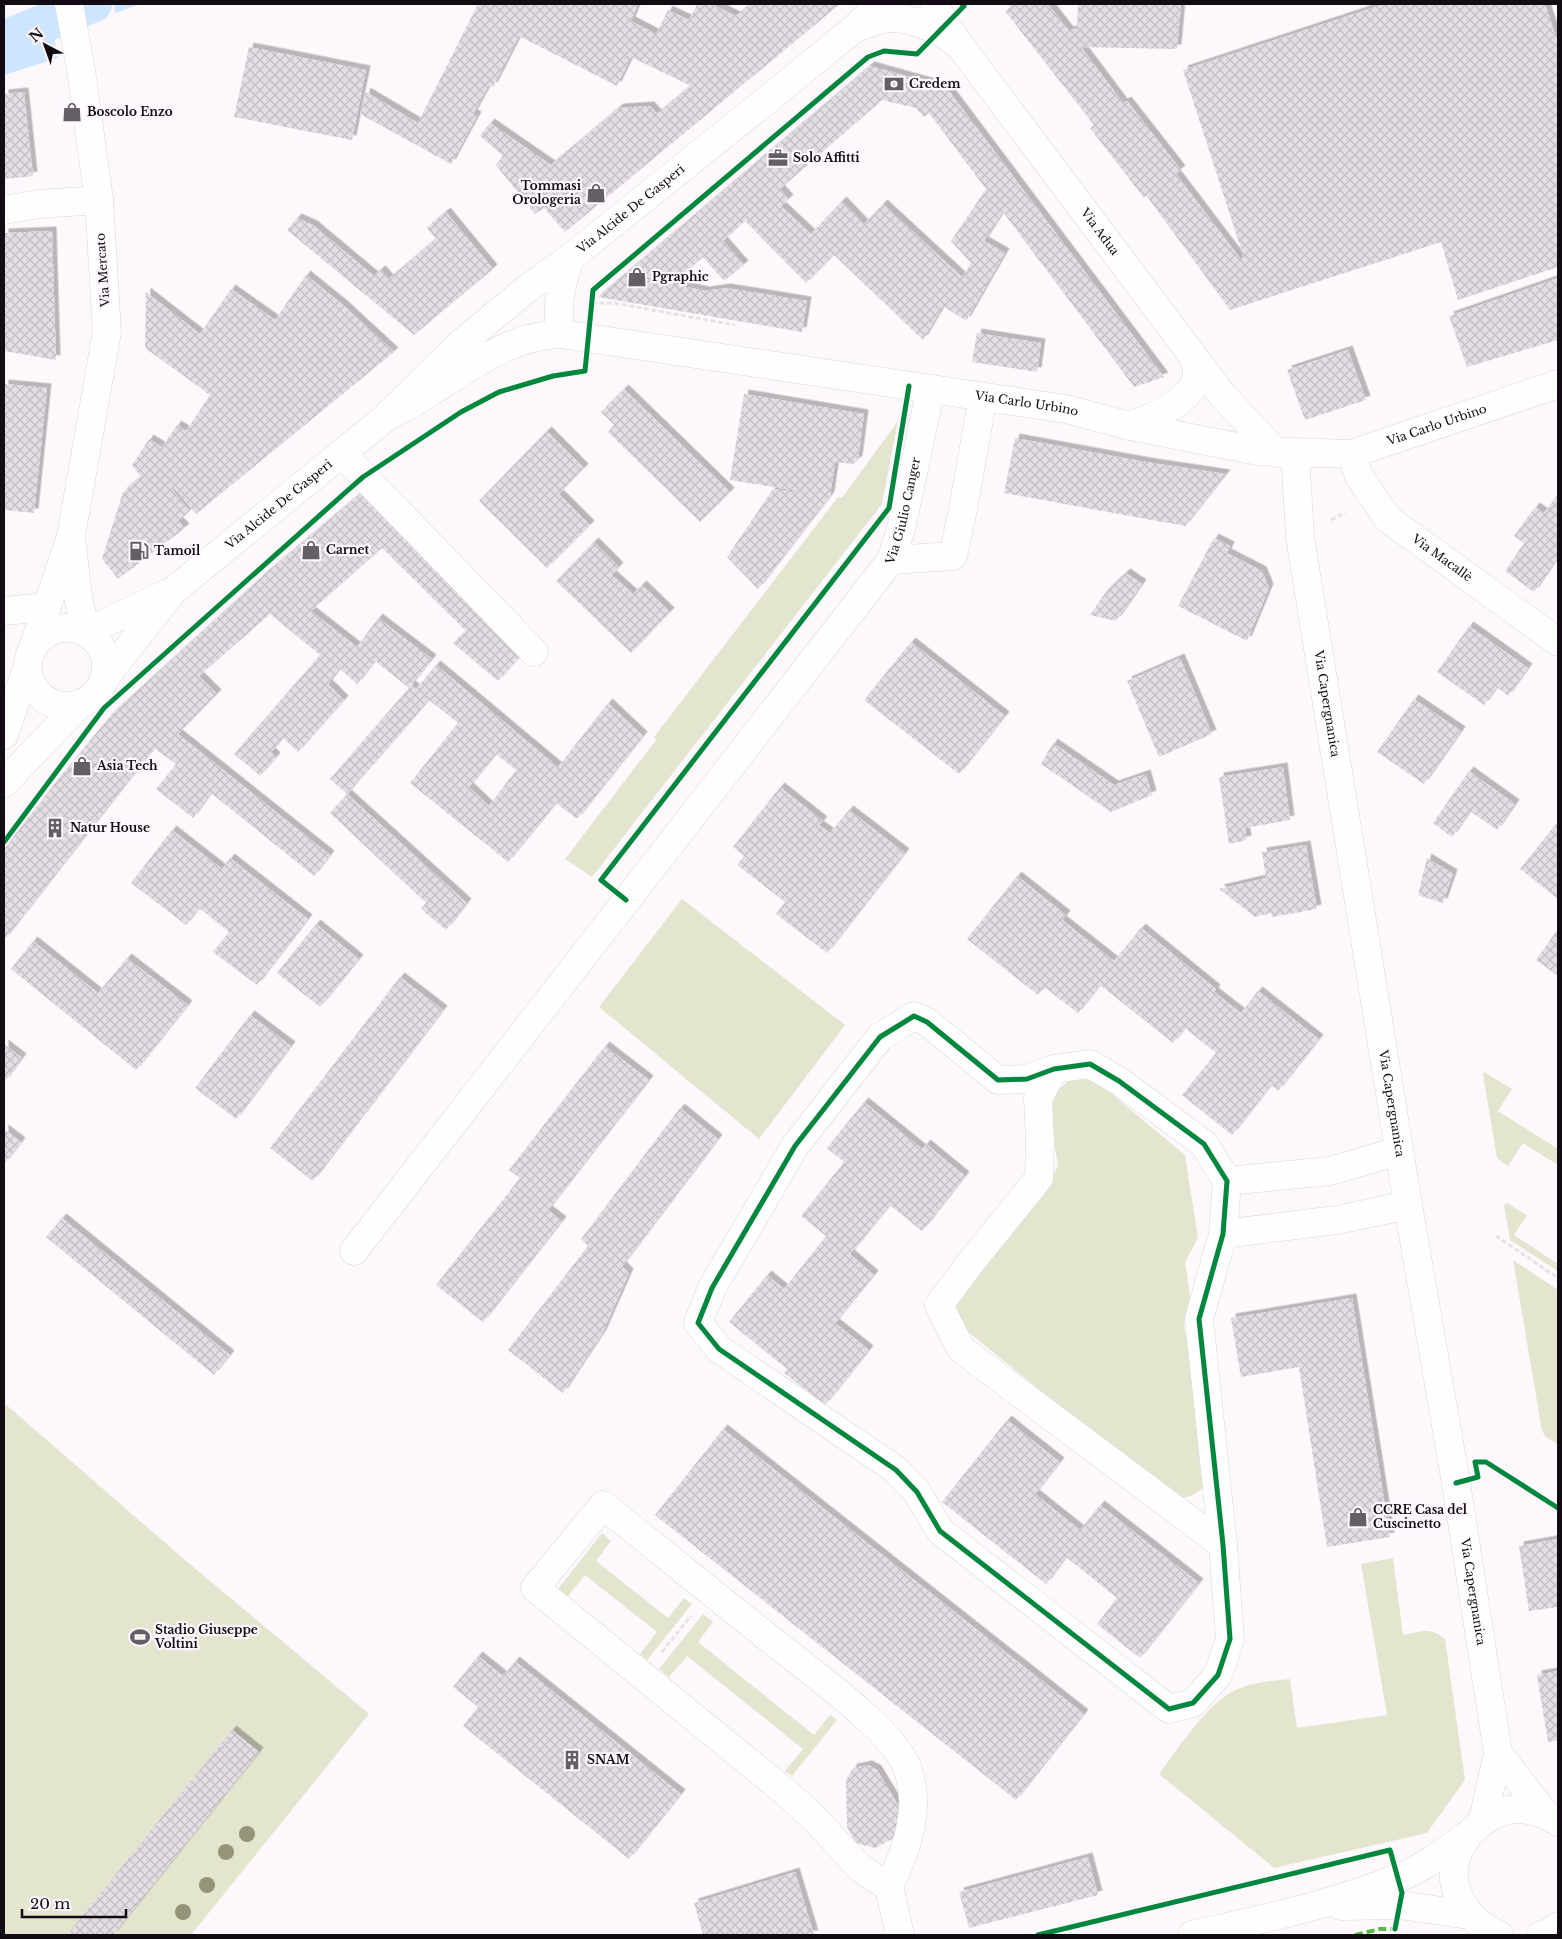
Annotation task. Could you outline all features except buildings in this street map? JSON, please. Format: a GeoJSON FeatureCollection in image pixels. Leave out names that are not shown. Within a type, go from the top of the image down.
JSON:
{"type":"FeatureCollection","features":[{"type":"Feature","properties":{"kind":"street","name":"Via Mercato"},"geometry":{"type":"LineString","coordinates":[[30,656],[71,536],[107,332],[99,200],[81,70],[69,4]]}},
{"type":"Feature","properties":{"kind":"street","name":"Via Alcide De Gasperi"},"geometry":{"type":"LineString","coordinates":[[106,676],[173,591],[385,418],[458,346],[528,288],[570,258],[855,28],[880,4]]}},
{"type":"Feature","properties":{"kind":"street","name":"Via Adua"},"geometry":{"type":"LineString","coordinates":[[934,4],[960,47],[1223,396],[1286,453]]}},
{"type":"Feature","properties":{"kind":"street"},"geometry":{"type":"LineString","coordinates":[[855,28],[890,18],[908,21],[930,27],[946,35],[960,47]]}},
{"type":"Feature","properties":{"kind":"street"},"geometry":{"type":"LineString","coordinates":[[4,210],[39,204],[99,200]]}},
{"type":"Feature","properties":{"kind":"street"},"geometry":{"type":"LineString","coordinates":[[561,334],[559,325],[561,292],[570,258]]}},
{"type":"Feature","properties":{"kind":"street","name":"Via Alcide De Gasperi"},"geometry":{"type":"LineString","coordinates":[[385,418],[432,392],[476,364],[517,343],[538,336],[561,334]]}},
{"type":"Feature","properties":{"kind":"street","name":"Via Carlo Urbino"},"geometry":{"type":"LineString","coordinates":[[561,334],[1066,409],[1130,426],[1258,451],[1286,453],[1351,454],[1558,384]]}},
{"type":"Feature","properties":{"kind":"street"},"geometry":{"type":"LineString","coordinates":[[1130,426],[1160,413],[1175,404],[1188,392],[1196,380],[1198,370],[1193,357]]}},
{"type":"Feature","properties":{"kind":"street","name":"Via Giulio Canger"},"geometry":{"type":"LineString","coordinates":[[930,389],[901,529],[892,560],[952,556],[964,509],[984,397]]}},
{"type":"Feature","properties":{"kind":"street","name":"Via Capergnanica"},"geometry":{"type":"LineString","coordinates":[[1286,453],[1399,1151],[1456,1483],[1498,1754],[1476,1828],[1458,1854],[1454,1876],[1459,1896],[1486,1929]]}},
{"type":"Feature","properties":{"kind":"street"},"geometry":{"type":"LineString","coordinates":[[342,454],[534,652]]}},
{"type":"Feature","properties":{"kind":"street","name":"Via Macallè"},"geometry":{"type":"LineString","coordinates":[[1351,454],[1359,476],[1388,519],[1558,642]]}},
{"type":"Feature","properties":{"kind":"street","name":"Via Mercato"},"geometry":{"type":"LineString","coordinates":[[71,536],[78,597],[86,632]]}},
{"type":"Feature","properties":{"kind":"street"},"geometry":{"type":"LineString","coordinates":[[354,1251],[892,560]]}},
{"type":"Feature","properties":{"kind":"street","name":"Via Alcide De Gasperi"},"geometry":{"type":"LineString","coordinates":[[86,632],[173,591]]}},
{"type":"Feature","properties":{"kind":"street"},"geometry":{"type":"LineString","coordinates":[[4,611],[47,607]]}},
{"type":"Feature","properties":{"kind":"street"},"geometry":{"type":"LineString","coordinates":[[4,734],[30,656],[42,636],[52,630],[75,628],[86,632],[96,640],[106,662],[106,676],[100,688],[91,698],[80,705],[4,782]]}},
{"type":"Feature","properties":{"kind":"street"},"geometry":{"type":"LineString","coordinates":[[30,656],[29,680],[34,690],[53,704],[66,707],[80,705]]}},
{"type":"Feature","properties":{"kind":"street"},"geometry":{"type":"LineString","coordinates":[[914,1016],[927,1022],[998,1080],[1027,1079],[1054,1069],[1090,1064],[1119,1081],[1204,1144],[1227,1181],[1223,1234],[1200,1319],[1223,1545],[1230,1640],[1218,1675],[1193,1703],[1169,1709],[940,1531],[917,1492],[896,1470],[719,1349],[698,1323],[712,1288],[795,1146],[880,1037],[914,1016]]}},
{"type":"Feature","properties":{"kind":"street"},"geometry":{"type":"LineString","coordinates":[[1054,1069],[1038,1098],[1039,1178],[939,1305],[961,1349],[1223,1545]]}},
{"type":"Feature","properties":{"kind":"street"},"geometry":{"type":"LineString","coordinates":[[1227,1181],[1330,1172],[1399,1151]]}},
{"type":"Feature","properties":{"kind":"street"},"geometry":{"type":"LineString","coordinates":[[1223,1234],[1336,1220],[1408,1205]]}},
{"type":"Feature","properties":{"kind":"street"},"geometry":{"type":"LineString","coordinates":[[889,1887],[860,1868],[814,1818],[782,1790],[535,1588],[603,1505],[843,1698],[885,1735],[906,1766],[914,1795],[910,1828],[904,1854],[889,1887],[900,1935]]}},
{"type":"Feature","properties":{"kind":"street","name":"Via Capergnanica"},"geometry":{"type":"LineString","coordinates":[[1498,1754],[1552,1818]]}},
{"type":"Feature","properties":{"kind":"street"},"geometry":{"type":"LineString","coordinates":[[1192,1935],[1317,1906],[1398,1878],[1422,1866],[1503,1811],[1524,1809],[1552,1818]]}},
{"type":"Feature","properties":{"kind":"street"},"geometry":{"type":"LineString","coordinates":[[1317,1906],[1400,1905],[1486,1929]]}},
{"type":"Feature","properties":{"kind":"street"},"geometry":{"type":"LineString","coordinates":[[1541,1935],[1547,1934],[1558,1926]]}},
{"type":"Feature","properties":{"kind":"path"},"geometry":{"type":"LineString","coordinates":[[588,339],[592,303],[591,295]]}},
{"type":"Feature","properties":{"kind":"path"},"geometry":{"type":"LineString","coordinates":[[592,303],[614,303],[741,326]]}},
{"type":"Feature","properties":{"kind":"path"},"geometry":{"type":"LineString","coordinates":[[1496,1236],[1558,1278]]}},
{"type":"Feature","properties":{"kind":"path"},"geometry":{"type":"LineString","coordinates":[[643,1676],[710,1591]]}},
{"type":"Feature","properties":{"kind":"green space"},"geometry":{"type":"Polygon","coordinates":[[[898,421],[882,504],[592,877],[565,859],[656,740],[654,737],[838,497],[842,498],[898,421]]]}},
{"type":"Feature","properties":{"kind":"green space"},"geometry":{"type":"Polygon","coordinates":[[[682,899],[845,1025],[759,1139],[599,1007],[682,899]]]}},
{"type":"Feature","properties":{"kind":"green space"},"geometry":{"type":"Polygon","coordinates":[[[1484,1072],[1512,1089],[1498,1111],[1558,1149],[1558,1165],[1523,1143],[1508,1166],[1497,1158],[1484,1072]]]}},
{"type":"Feature","properties":{"kind":"green space"},"geometry":{"type":"Polygon","coordinates":[[[1073,1077],[1096,1081],[1185,1155],[1198,1238],[1185,1262],[1190,1296],[1184,1325],[1206,1467],[1204,1487],[1194,1495],[1180,1497],[1164,1490],[957,1323],[952,1306],[1022,1222],[1049,1184],[1058,1166],[1049,1111],[1058,1090],[1073,1077]]]}},
{"type":"Feature","properties":{"kind":"green space"},"geometry":{"type":"Polygon","coordinates":[[[1507,1203],[1527,1215],[1514,1235],[1558,1264],[1558,1271],[1510,1240],[1504,1205],[1507,1203]]]}},
{"type":"Feature","properties":{"kind":"green space"},"geometry":{"type":"Polygon","coordinates":[[[1513,1260],[1558,1290],[1558,1444],[1546,1437],[1542,1431],[1513,1260]]]}},
{"type":"Feature","properties":{"kind":"green space","name":"Stadio Giuseppe Voltini"},"geometry":{"type":"Polygon","coordinates":[[[4,1403],[185,1560],[369,1714],[191,1935],[4,1935],[4,1403]]]}},
{"type":"Feature","properties":{"kind":"green space"},"geometry":{"type":"Polygon","coordinates":[[[602,1533],[611,1541],[596,1561],[668,1618],[684,1598],[692,1604],[647,1660],[640,1654],[657,1632],[585,1575],[568,1596],[558,1589],[602,1533]]]}},
{"type":"Feature","properties":{"kind":"green space"},"geometry":{"type":"Polygon","coordinates":[[[1393,1558],[1403,1635],[1429,1631],[1445,1639],[1465,1780],[1427,1833],[1274,1868],[1159,1774],[1195,1725],[1217,1702],[1228,1694],[1252,1684],[1290,1679],[1297,1728],[1387,1715],[1361,1564],[1393,1558]]]}},
{"type":"Feature","properties":{"kind":"green space"},"geometry":{"type":"Polygon","coordinates":[[[703,1614],[713,1622],[698,1642],[814,1735],[830,1715],[837,1720],[792,1776],[785,1771],[803,1749],[687,1656],[669,1677],[659,1669],[703,1614]]]}},
{"type":"Feature","properties":{"kind":"water"},"geometry":{"type":"Polygon","coordinates":[[[40,4],[48,4],[58,58],[4,75],[4,19],[40,4]]]}},
{"type":"Feature","properties":{"kind":"water"},"geometry":{"type":"Polygon","coordinates":[[[114,4],[140,4],[115,13],[114,4]]]}},
{"type":"Feature","properties":{"kind":"waterway"},"geometry":{"type":"LineString","coordinates":[[4,41],[94,4]]}},
{"type":"Feature","properties":{"kind":"marked path"},"geometry":{"type":"LineString","coordinates":[[1355,1935],[1380,1929],[1395,1929],[1396,1924]]}},
{"type":"Feature","properties":{"kind":"cycle path"},"geometry":{"type":"LineString","coordinates":[[4,842],[104,708],[363,477],[461,412],[499,392],[553,376],[585,371],[593,290],[868,57],[884,51],[917,54],[964,6],[962,4]]}},
{"type":"Feature","properties":{"kind":"cycle path"},"geometry":{"type":"LineString","coordinates":[[626,900],[601,880],[889,508],[909,386]]}},
{"type":"Feature","properties":{"kind":"cycle path"},"geometry":{"type":"LineString","coordinates":[[914,1016],[927,1022],[998,1080],[1027,1079],[1054,1069],[1090,1064],[1119,1081],[1204,1144],[1227,1181],[1223,1234],[1199,1319],[1223,1545],[1230,1639],[1218,1675],[1193,1703],[1169,1709],[940,1531],[917,1492],[896,1470],[719,1349],[698,1323],[712,1288],[795,1146],[880,1037],[914,1016]]}},
{"type":"Feature","properties":{"kind":"cycle path"},"geometry":{"type":"LineString","coordinates":[[1456,1483],[1478,1477],[1475,1462],[1486,1462],[1558,1508]]}},
{"type":"Feature","properties":{"kind":"cycle path"},"geometry":{"type":"LineString","coordinates":[[1038,1935],[1390,1850],[1402,1893],[1395,1929]]}},
{"type":"Feature","properties":{"kind":"place","name":"Credem"},"geometry":{"type":"Point","coordinates":[894,84]}},
{"type":"Feature","properties":{"kind":"place","name":"Boscolo Enzo"},"geometry":{"type":"Point","coordinates":[72,112]}},
{"type":"Feature","properties":{"kind":"place","name":"Solo Affitti"},"geometry":{"type":"Point","coordinates":[778,158]}},
{"type":"Feature","properties":{"kind":"place","name":"Tommasi Orologeria"},"geometry":{"type":"Point","coordinates":[596,193]}},
{"type":"Feature","properties":{"kind":"place","name":"Pgraphic"},"geometry":{"type":"Point","coordinates":[637,277]}},
{"type":"Feature","properties":{"kind":"place","name":"Carnet"},"geometry":{"type":"Point","coordinates":[311,550]}},
{"type":"Feature","properties":{"kind":"place","name":"Tamoil"},"geometry":{"type":"Point","coordinates":[139,551]}},
{"type":"Feature","properties":{"kind":"place","name":"Asia Tech"},"geometry":{"type":"Point","coordinates":[82,766]}},
{"type":"Feature","properties":{"kind":"place","name":"Natur House"},"geometry":{"type":"Point","coordinates":[55,828]}},
{"type":"Feature","properties":{"kind":"place","name":"CCRE Casa del Cuscinetto"},"geometry":{"type":"Point","coordinates":[1358,1517]}},
{"type":"Feature","properties":{"kind":"place","name":"Stadio Giuseppe Voltini"},"geometry":{"type":"Point","coordinates":[140,1637]}},
{"type":"Feature","properties":{"kind":"place","name":"SNAM"},"geometry":{"type":"Point","coordinates":[572,1760]}}]}
